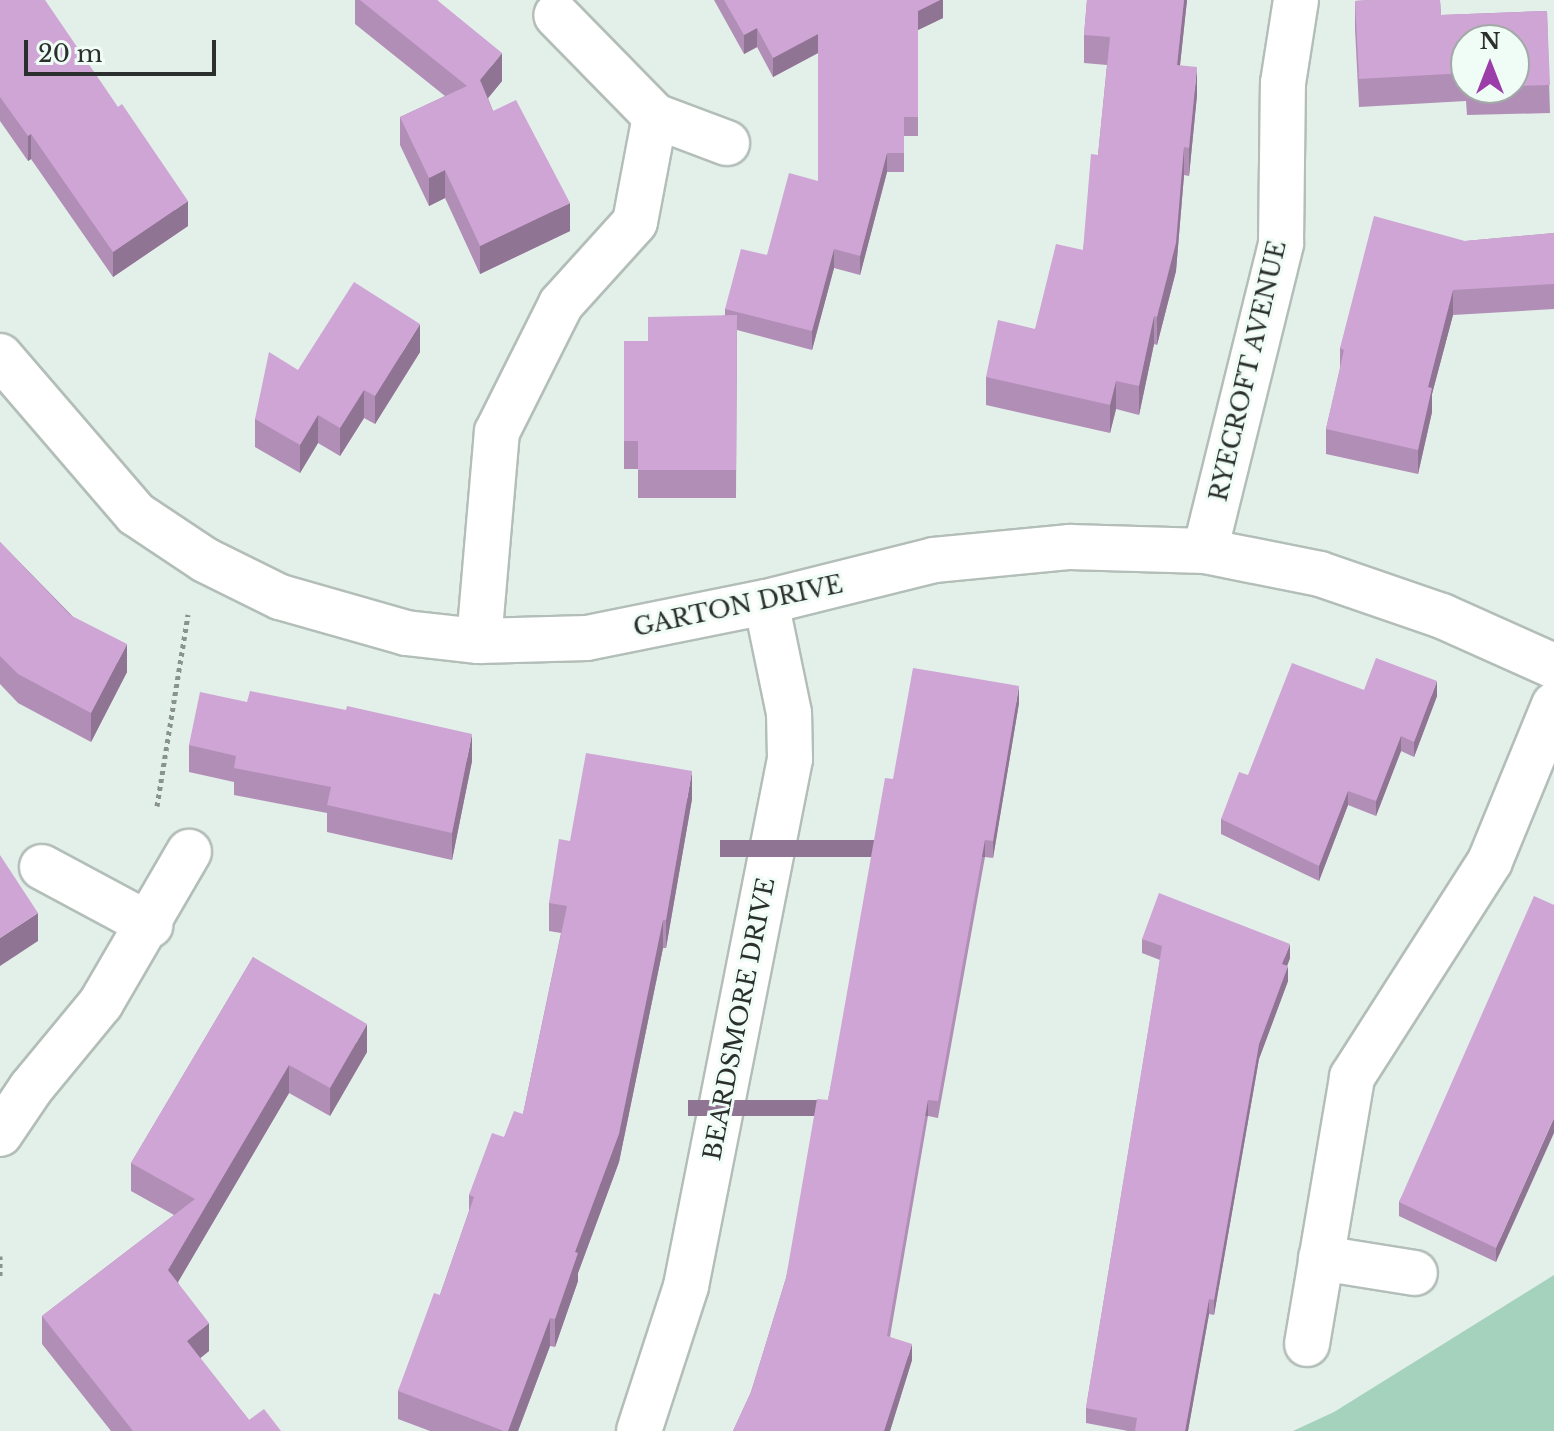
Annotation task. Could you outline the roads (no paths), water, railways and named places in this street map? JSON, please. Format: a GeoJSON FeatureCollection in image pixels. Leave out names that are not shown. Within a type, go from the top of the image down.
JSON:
{"type":"FeatureCollection","features":[{"type":"Feature","properties":{"kind":"street","name":"RYECROFT AVENUE"},"geometry":{"type":"LineString","coordinates":[[1205,551],[1281,243],[1283,83],[1296,0]]}},
{"type":"Feature","properties":{"kind":"street"},"geometry":{"type":"LineString","coordinates":[[556,15],[655,116],[727,143]]}},
{"type":"Feature","properties":{"kind":"street"},"geometry":{"type":"LineString","coordinates":[[479,641],[497,432],[561,304],[635,222],[655,116]]}},
{"type":"Feature","properties":{"kind":"street","name":"GARTON DRIVE"},"geometry":{"type":"LineString","coordinates":[[0,356],[136,514],[205,560],[280,597],[406,633],[479,641],[587,638],[766,602],[934,560],[1070,547],[1205,551],[1320,574],[1392,597],[1554,666]]}},
{"type":"Feature","properties":{"kind":"street","name":"BEARDSMORE DRIVE"},"geometry":{"type":"LineString","coordinates":[[639,1431],[686,1286],[790,759],[789,713],[766,602]]}},
{"type":"Feature","properties":{"kind":"street"},"geometry":{"type":"LineString","coordinates":[[1307,1344],[1352,1077],[1490,861],[1554,705]]}},
{"type":"Feature","properties":{"kind":"street"},"geometry":{"type":"LineString","coordinates":[[0,1134],[31,1088],[101,1003],[150,925],[189,852]]}},
{"type":"Feature","properties":{"kind":"street"},"geometry":{"type":"LineString","coordinates":[[42,867],[150,925]]}},
{"type":"Feature","properties":{"kind":"street"},"geometry":{"type":"LineString","coordinates":[[1321,1258],[1415,1273]]}}]}
